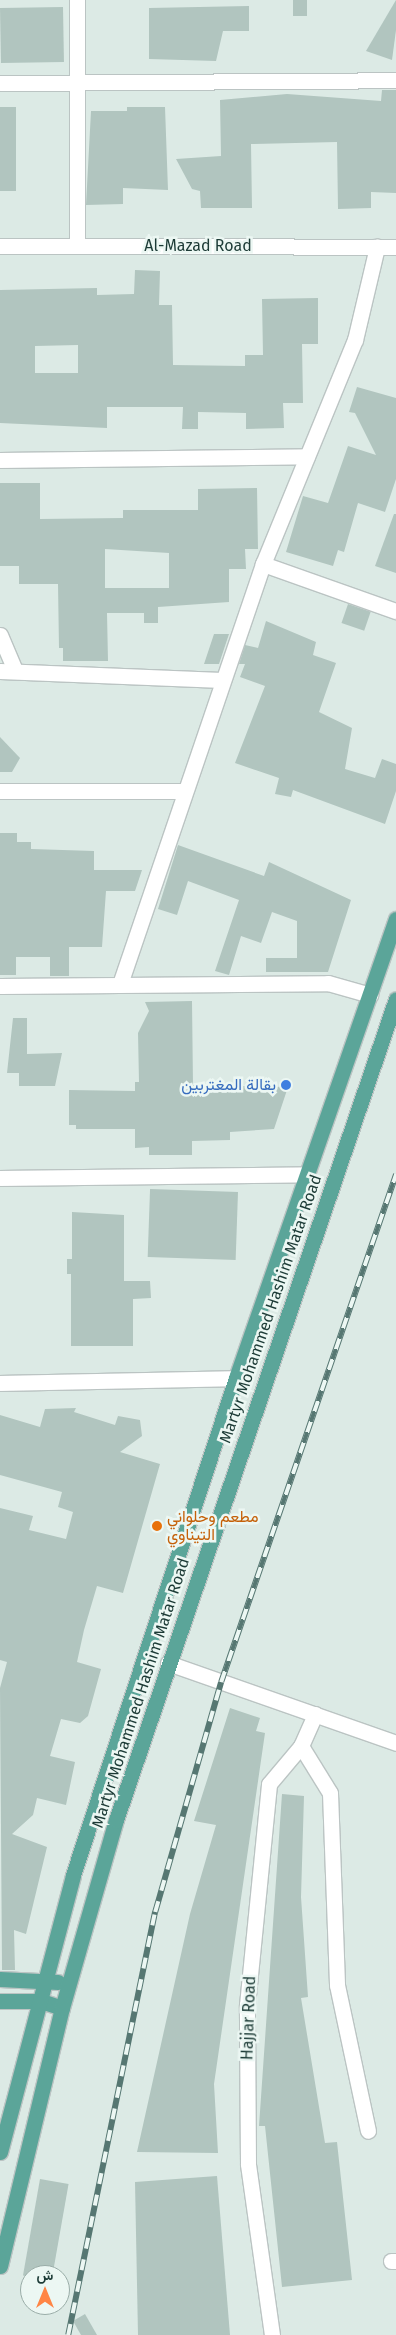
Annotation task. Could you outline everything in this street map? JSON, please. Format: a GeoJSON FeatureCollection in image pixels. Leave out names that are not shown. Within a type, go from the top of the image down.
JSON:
{"type":"FeatureCollection","features":[{"type":"Feature","properties":{"kind":"main road","name":"Martyr Mohammed Hashim Matar Road"},"geometry":{"type":"LineString","coordinates":[[0,2152],[48,1979],[76,1866],[236,1378],[396,919]]}},
{"type":"Feature","properties":{"kind":"main road","name":"Martyr Mohammed Hashim Matar Road"},"geometry":{"type":"LineString","coordinates":[[0,2266],[62,2008],[168,1663],[396,999]]}},
{"type":"Feature","properties":{"kind":"main road"},"geometry":{"type":"LineString","coordinates":[[0,1979],[48,1979],[69,1985]]}},
{"type":"Feature","properties":{"kind":"main road"},"geometry":{"type":"LineString","coordinates":[[0,2001],[41,2001],[62,2008]]}},
{"type":"Feature","properties":{"kind":"street"},"geometry":{"type":"LineString","coordinates":[[76,0],[77,246]]}},
{"type":"Feature","properties":{"kind":"street"},"geometry":{"type":"LineString","coordinates":[[0,83],[396,80]]}},
{"type":"Feature","properties":{"kind":"street","name":"Al-Mazad Road"},"geometry":{"type":"LineString","coordinates":[[0,246],[396,247]]}},
{"type":"Feature","properties":{"kind":"street"},"geometry":{"type":"LineString","coordinates":[[120,984],[184,791],[263,564],[355,340],[377,247]]}},
{"type":"Feature","properties":{"kind":"street"},"geometry":{"type":"LineString","coordinates":[[0,460],[307,456]]}},
{"type":"Feature","properties":{"kind":"street"},"geometry":{"type":"LineString","coordinates":[[263,564],[396,611]]}},
{"type":"Feature","properties":{"kind":"street"},"geometry":{"type":"LineString","coordinates":[[0,635],[8,671],[222,680]]}},
{"type":"Feature","properties":{"kind":"street"},"geometry":{"type":"LineString","coordinates":[[0,791],[184,791]]}},
{"type":"Feature","properties":{"kind":"street"},"geometry":{"type":"LineString","coordinates":[[0,986],[328,983],[370,995]]}},
{"type":"Feature","properties":{"kind":"street"},"geometry":{"type":"LineString","coordinates":[[0,1178],[308,1174]]}},
{"type":"Feature","properties":{"kind":"street"},"geometry":{"type":"LineString","coordinates":[[0,1383],[236,1378]]}},
{"type":"Feature","properties":{"kind":"street"},"geometry":{"type":"LineString","coordinates":[[168,1663],[396,1743]]}},
{"type":"Feature","properties":{"kind":"street","name":"Hajjar Road"},"geometry":{"type":"LineString","coordinates":[[272,2335],[248,2164],[247,2005],[270,1784],[301,1746],[315,1714]]}},
{"type":"Feature","properties":{"kind":"street"},"geometry":{"type":"LineString","coordinates":[[301,1746],[330,1793],[337,1984],[368,2131]]}},
{"type":"Feature","properties":{"kind":"building"},"geometry":{"type":"Polygon","coordinates":[[[293,0],[307,0],[307,16],[293,16],[293,0]]]}},
{"type":"Feature","properties":{"kind":"building"},"geometry":{"type":"Polygon","coordinates":[[[396,0],[396,30],[392,60],[366,51],[396,0]]]}},
{"type":"Feature","properties":{"kind":"building"},"geometry":{"type":"Polygon","coordinates":[[[249,6],[249,31],[223,31],[216,61],[149,59],[149,8],[249,6]]]}},
{"type":"Feature","properties":{"kind":"building"},"geometry":{"type":"Polygon","coordinates":[[[63,7],[64,62],[1,63],[0,8],[63,7]]]}},
{"type":"Feature","properties":{"kind":"building"},"geometry":{"type":"Polygon","coordinates":[[[382,90],[396,90],[396,193],[371,192],[371,208],[338,209],[337,142],[251,144],[252,208],[201,208],[200,191],[192,189],[176,159],[221,156],[220,100],[287,94],[381,101],[382,90]]]}},
{"type":"Feature","properties":{"kind":"building"},"geometry":{"type":"Polygon","coordinates":[[[0,107],[16,107],[16,191],[0,191],[0,107]]]}},
{"type":"Feature","properties":{"kind":"building"},"geometry":{"type":"Polygon","coordinates":[[[127,107],[165,107],[168,190],[123,188],[123,204],[86,205],[91,111],[127,111],[127,107]]]}},
{"type":"Feature","properties":{"kind":"building"},"geometry":{"type":"Polygon","coordinates":[[[135,270],[160,271],[159,305],[172,305],[173,365],[245,366],[245,355],[263,355],[262,299],[318,298],[318,344],[302,344],[303,403],[283,403],[284,428],[246,429],[246,413],[198,412],[198,429],[182,429],[183,407],[107,407],[107,428],[0,423],[0,290],[97,288],[97,295],[134,294],[135,270]],[[78,345],[35,346],[35,373],[78,373],[78,345]]]}},
{"type":"Feature","properties":{"kind":"building"},"geometry":{"type":"Polygon","coordinates":[[[357,387],[396,398],[396,479],[385,512],[358,503],[344,552],[338,550],[333,566],[286,552],[303,496],[328,503],[348,446],[376,455],[355,413],[349,412],[357,387]]]}},
{"type":"Feature","properties":{"kind":"building"},"geometry":{"type":"Polygon","coordinates":[[[0,483],[40,483],[40,519],[123,518],[123,510],[198,510],[198,489],[257,488],[258,549],[245,549],[246,569],[229,569],[229,602],[158,607],[158,623],[144,623],[144,613],[107,613],[108,661],[63,661],[63,648],[59,648],[58,584],[19,584],[19,566],[0,566],[0,483]],[[105,549],[105,588],[169,588],[169,553],[105,549]]]}},
{"type":"Feature","properties":{"kind":"building"},"geometry":{"type":"Polygon","coordinates":[[[394,514],[396,514],[396,573],[375,566],[394,514]]]}},
{"type":"Feature","properties":{"kind":"building"},"geometry":{"type":"Polygon","coordinates":[[[348,604],[371,612],[364,631],[341,623],[348,604]]]}},
{"type":"Feature","properties":{"kind":"building"},"geometry":{"type":"Polygon","coordinates":[[[266,621],[316,642],[313,655],[336,663],[319,712],[352,728],[345,769],[375,778],[382,759],[396,764],[396,791],[385,824],[293,790],[291,797],[275,794],[279,778],[235,763],[265,686],[240,677],[245,664],[239,664],[245,645],[258,648],[266,621]]]}},
{"type":"Feature","properties":{"kind":"building"},"geometry":{"type":"Polygon","coordinates":[[[214,634],[229,634],[219,664],[204,664],[214,634]]]}},
{"type":"Feature","properties":{"kind":"building"},"geometry":{"type":"Polygon","coordinates":[[[0,737],[20,758],[12,772],[0,772],[0,737]]]}},
{"type":"Feature","properties":{"kind":"building"},"geometry":{"type":"Polygon","coordinates":[[[0,833],[17,833],[17,842],[31,842],[31,849],[94,851],[94,870],[142,870],[135,891],[106,891],[102,947],[69,947],[69,976],[50,976],[50,957],[16,957],[16,975],[0,975],[0,833]]]}},
{"type":"Feature","properties":{"kind":"building"},"geometry":{"type":"Polygon","coordinates":[[[178,845],[264,876],[269,862],[351,900],[328,972],[266,972],[266,958],[297,958],[297,921],[272,912],[261,943],[241,936],[229,975],[215,971],[239,900],[188,881],[177,915],[158,909],[178,845]]]}},
{"type":"Feature","properties":{"kind":"building"},"geometry":{"type":"Polygon","coordinates":[[[192,1001],[193,1085],[288,1087],[274,1129],[230,1132],[230,1140],[192,1141],[192,1155],[149,1155],[149,1147],[135,1148],[135,1129],[76,1129],[76,1125],[69,1125],[69,1090],[135,1091],[135,1082],[139,1082],[138,1033],[149,1011],[145,1002],[192,1001]]]}},
{"type":"Feature","properties":{"kind":"building"},"geometry":{"type":"Polygon","coordinates":[[[13,1018],[27,1018],[27,1054],[62,1053],[55,1086],[19,1086],[19,1073],[7,1073],[13,1018]]]}},
{"type":"Feature","properties":{"kind":"building"},"geometry":{"type":"Polygon","coordinates":[[[150,1189],[238,1192],[236,1260],[148,1257],[150,1189]]]}},
{"type":"Feature","properties":{"kind":"building"},"geometry":{"type":"Polygon","coordinates":[[[72,1212],[124,1215],[124,1281],[150,1281],[151,1298],[133,1299],[133,1346],[71,1346],[71,1274],[67,1274],[67,1259],[72,1259],[72,1212]]]}},
{"type":"Feature","properties":{"kind":"building"},"geometry":{"type":"Polygon","coordinates":[[[76,1408],[74,1412],[115,1425],[118,1416],[140,1420],[142,1436],[120,1452],[160,1464],[123,1593],[97,1586],[84,1630],[77,1662],[101,1669],[88,1716],[80,1723],[61,1719],[50,1756],[75,1762],[66,1805],[37,1798],[33,1815],[12,1834],[47,1847],[26,1934],[14,1930],[15,1970],[2,1970],[0,1688],[7,1662],[0,1660],[0,1508],[33,1516],[29,1530],[66,1539],[73,1512],[58,1507],[62,1492],[0,1475],[0,1415],[40,1427],[45,1409],[76,1408]]]}},
{"type":"Feature","properties":{"kind":"building"},"geometry":{"type":"Polygon","coordinates":[[[230,1708],[260,1718],[256,1731],[265,1733],[214,2084],[218,2153],[137,2152],[190,1914],[216,1825],[194,1821],[230,1708]]]}},
{"type":"Feature","properties":{"kind":"building"},"geometry":{"type":"Polygon","coordinates":[[[282,1794],[304,1796],[301,1897],[308,1997],[301,1998],[325,2143],[337,2142],[352,2280],[282,2287],[265,2126],[259,2126],[282,1794]]]}},
{"type":"Feature","properties":{"kind":"building"},"geometry":{"type":"Polygon","coordinates":[[[217,2176],[230,2335],[138,2335],[135,2182],[217,2176]]]}},
{"type":"Feature","properties":{"kind":"building"},"geometry":{"type":"Polygon","coordinates":[[[40,2179],[69,2184],[54,2265],[25,2265],[40,2179]]]}},
{"type":"Feature","properties":{"kind":"building"},"geometry":{"type":"Polygon","coordinates":[[[85,2314],[97,2335],[81,2335],[73,2321],[85,2314]]]}},
{"type":"Feature","properties":{"kind":"railway"},"geometry":{"type":"LineString","coordinates":[[68,2335],[155,1912],[221,1682],[396,1174]]}},
{"type":"Feature","properties":{"kind":"place","name":"بقالة المغتربين"},"geometry":{"type":"Point","coordinates":[286,1085]}},
{"type":"Feature","properties":{"kind":"place","name":"مطعم وحلواني التيناوي"},"geometry":{"type":"Point","coordinates":[157,1526]}}]}
